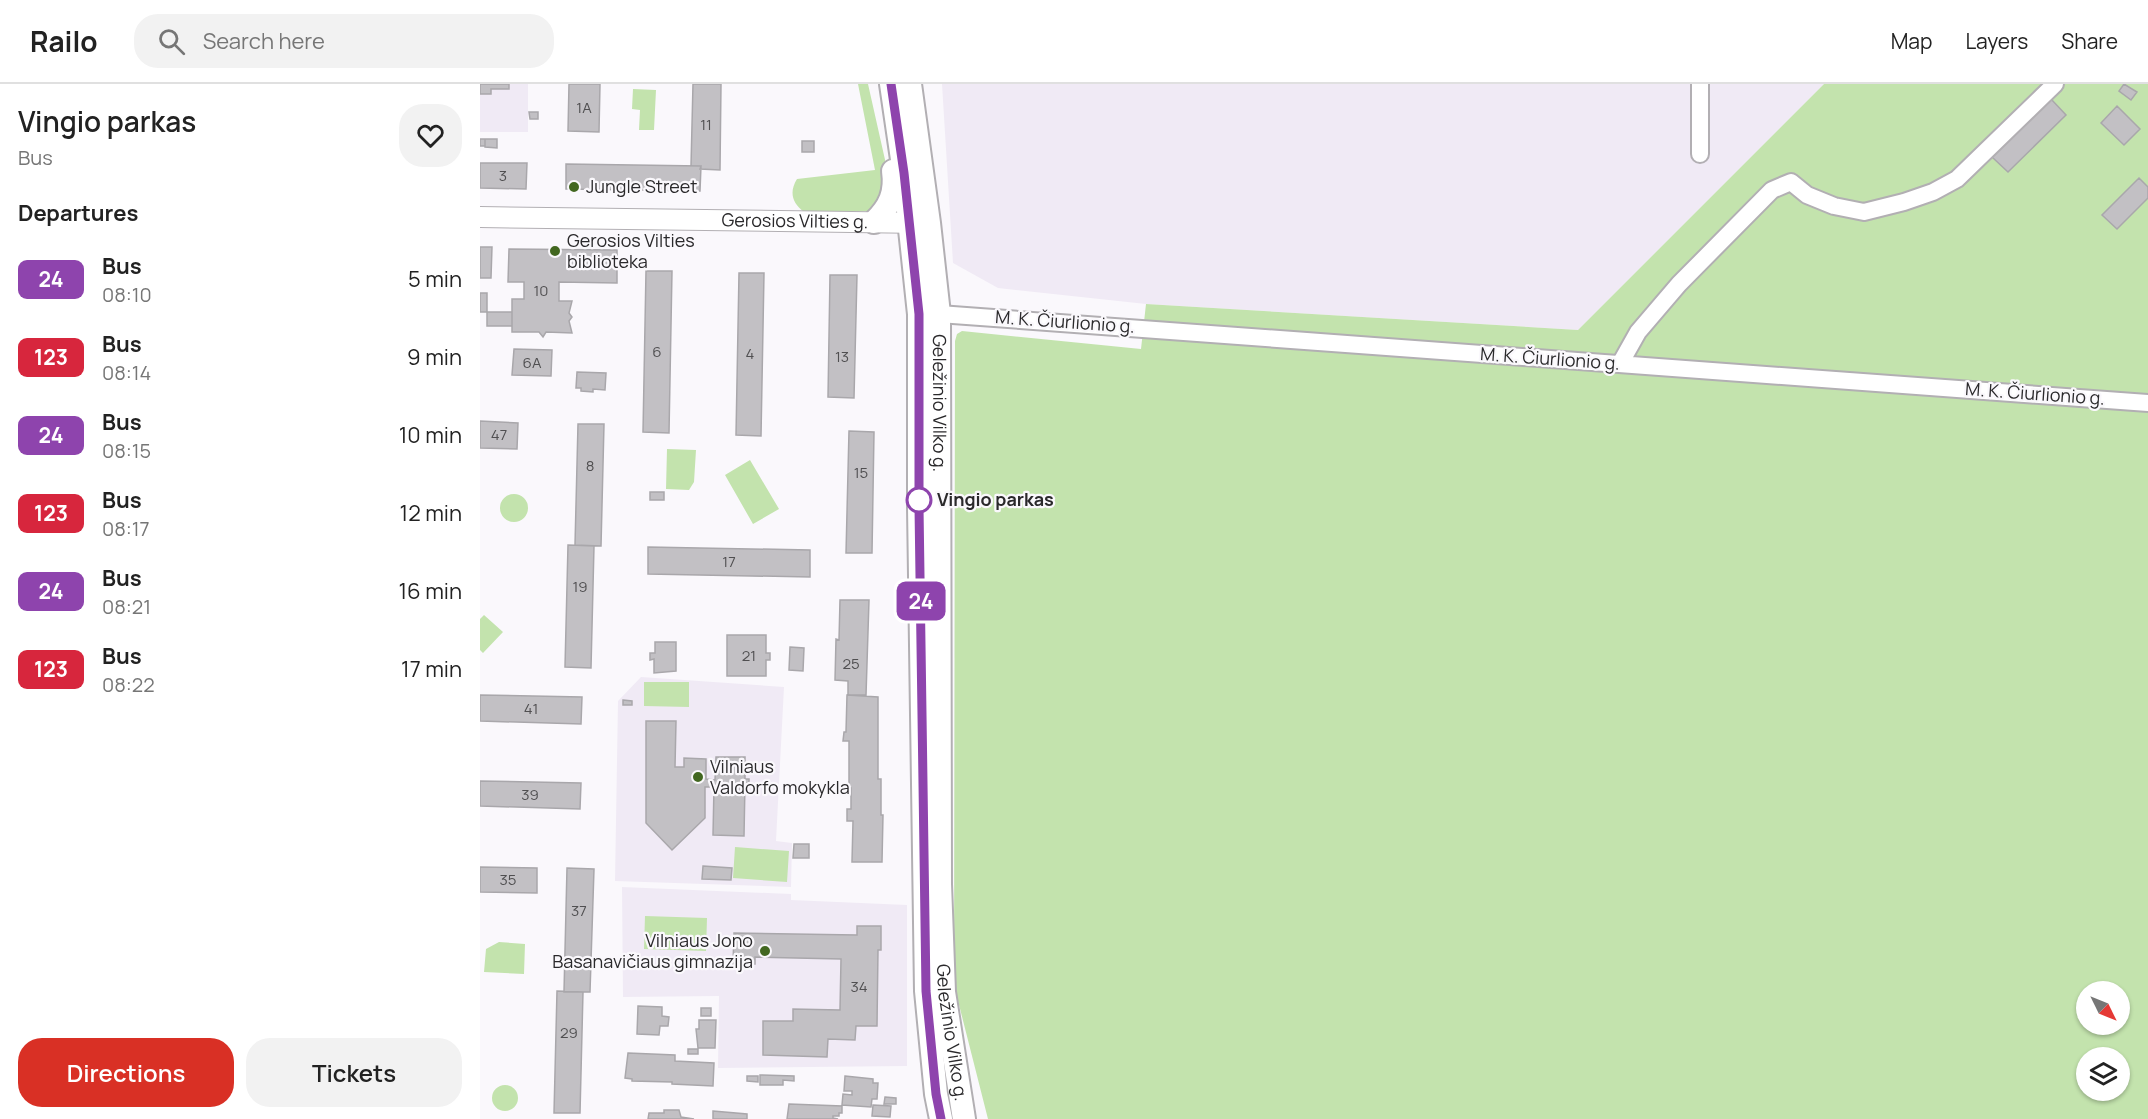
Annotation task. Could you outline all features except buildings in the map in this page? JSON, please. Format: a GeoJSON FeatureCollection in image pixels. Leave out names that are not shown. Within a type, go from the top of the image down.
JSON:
{"type":"FeatureCollection","features":[{"type":"Feature","properties":{"kind":"highway"},"geometry":{"type":"LineString","coordinates":[[874,222],[885,210],[895,188],[892,161],[892,85]]}},
{"type":"Feature","properties":{"kind":"highway","name":"Geležinio Vilko g."},"geometry":{"type":"LineString","coordinates":[[892,85],[919,223],[946,314],[940,895],[944,992],[964,1119]]}},
{"type":"Feature","properties":{"kind":"highway","name":"Geležinio Vilko g."},"geometry":{"type":"LineString","coordinates":[[919,223],[919,507],[926,991],[940,1119]]}},
{"type":"Feature","properties":{"kind":"main road","name":"Gerosios Vilties g."},"geometry":{"type":"LineString","coordinates":[[480,217],[919,223]]}},
{"type":"Feature","properties":{"kind":"street"},"geometry":{"type":"LineString","coordinates":[[1700,84],[1700,154]]}},
{"type":"Feature","properties":{"kind":"street"},"geometry":{"type":"LineString","coordinates":[[1620,364],[1638,332],[1679,284],[1772,190],[1791,182],[1807,195],[1834,206],[1864,212],[1932,192],[1957,178],[2055,84]]}},
{"type":"Feature","properties":{"kind":"street","name":"M. K. Čiurlionio g."},"geometry":{"type":"LineString","coordinates":[[946,314],[2148,402]]}},
{"type":"Feature","properties":{"kind":"shaded area"},"geometry":{"type":"Polygon","coordinates":[[[480,84],[528,84],[528,132],[480,132],[480,84]]]}},
{"type":"Feature","properties":{"kind":"shaded area"},"geometry":{"type":"Polygon","coordinates":[[[942,84],[1824,84],[1578,330],[1146,304],[998,288],[953,263],[942,84]]]}},
{"type":"Feature","properties":{"kind":"shaded area","name":"Vilniaus Valdorfo mokykla"},"geometry":{"type":"Polygon","coordinates":[[[641,677],[784,687],[776,841],[792,843],[791,887],[615,881],[618,701],[641,677]]]}},
{"type":"Feature","properties":{"kind":"shaded area","name":"Vilniaus Jono Basanavičiaus gimnazija"},"geometry":{"type":"Polygon","coordinates":[[[622,887],[791,894],[791,900],[907,905],[907,1066],[718,1068],[719,996],[623,997],[622,887]]]}},
{"type":"Feature","properties":{"kind":"green space"},"geometry":{"type":"Polygon","coordinates":[[[858,84],[868,84],[890,182],[874,211],[804,212],[793,197],[793,188],[797,179],[875,170],[858,84]]]}},
{"type":"Feature","properties":{"kind":"green space","name":"Vingio parkas"},"geometry":{"type":"Polygon","coordinates":[[[1824,84],[2148,84],[2148,1119],[988,1119],[954,985],[955,341],[957,334],[962,331],[1141,349],[1146,304],[1578,330],[1824,84]]]}},
{"type":"Feature","properties":{"kind":"green space"},"geometry":{"type":"Polygon","coordinates":[[[633,89],[656,90],[654,130],[639,130],[640,110],[632,109],[633,89]]]}},
{"type":"Feature","properties":{"kind":"green space"},"geometry":{"type":"Polygon","coordinates":[[[667,449],[696,450],[694,482],[689,490],[666,489],[667,449]]]}},
{"type":"Feature","properties":{"kind":"green space"},"geometry":{"type":"Polygon","coordinates":[[[750,460],[779,509],[753,524],[725,475],[750,460]]]}},
{"type":"Feature","properties":{"kind":"green space"},"geometry":{"type":"Polygon","coordinates":[[[514,494],[524,498],[528,508],[524,518],[514,522],[504,518],[500,508],[504,498],[514,494]]]}},
{"type":"Feature","properties":{"kind":"green space"},"geometry":{"type":"Polygon","coordinates":[[[484,615],[503,632],[483,653],[480,650],[480,619],[484,615]]]}},
{"type":"Feature","properties":{"kind":"green space"},"geometry":{"type":"Polygon","coordinates":[[[644,682],[689,682],[689,707],[644,706],[644,682]]]}},
{"type":"Feature","properties":{"kind":"green space"},"geometry":{"type":"Polygon","coordinates":[[[735,847],[789,851],[787,882],[733,878],[735,847]]]}},
{"type":"Feature","properties":{"kind":"green space"},"geometry":{"type":"Polygon","coordinates":[[[645,916],[707,918],[706,951],[644,949],[645,916]]]}},
{"type":"Feature","properties":{"kind":"green space"},"geometry":{"type":"Polygon","coordinates":[[[499,942],[525,944],[524,974],[484,972],[486,949],[499,942]]]}},
{"type":"Feature","properties":{"kind":"green space"},"geometry":{"type":"Polygon","coordinates":[[[505,1085],[514,1089],[518,1098],[514,1107],[505,1111],[496,1107],[492,1098],[496,1089],[505,1085]]]}},
{"type":"Feature","properties":{"kind":"bus line","name":"24"},"geometry":{"type":"LineString","coordinates":[[891,84],[904,173],[919,314],[919,507],[926,991],[936,1094],[941,1119]]}},
{"type":"Feature","properties":{"kind":"place","name":"Jungle Street"},"geometry":{"type":"Point","coordinates":[574,187]}},
{"type":"Feature","properties":{"kind":"place","name":"Gerosios Vilties biblioteka"},"geometry":{"type":"Point","coordinates":[555,251]}},
{"type":"Feature","properties":{"kind":"place","name":"Vingio parkas"},"geometry":{"type":"Point","coordinates":[919,500]}},
{"type":"Feature","properties":{"kind":"place","name":"Vilniaus Valdorfo mokykla"},"geometry":{"type":"Point","coordinates":[698,777]}},
{"type":"Feature","properties":{"kind":"place","name":"Vilniaus Jono Basanavičiaus gimnazija"},"geometry":{"type":"Point","coordinates":[765,951]}}]}
